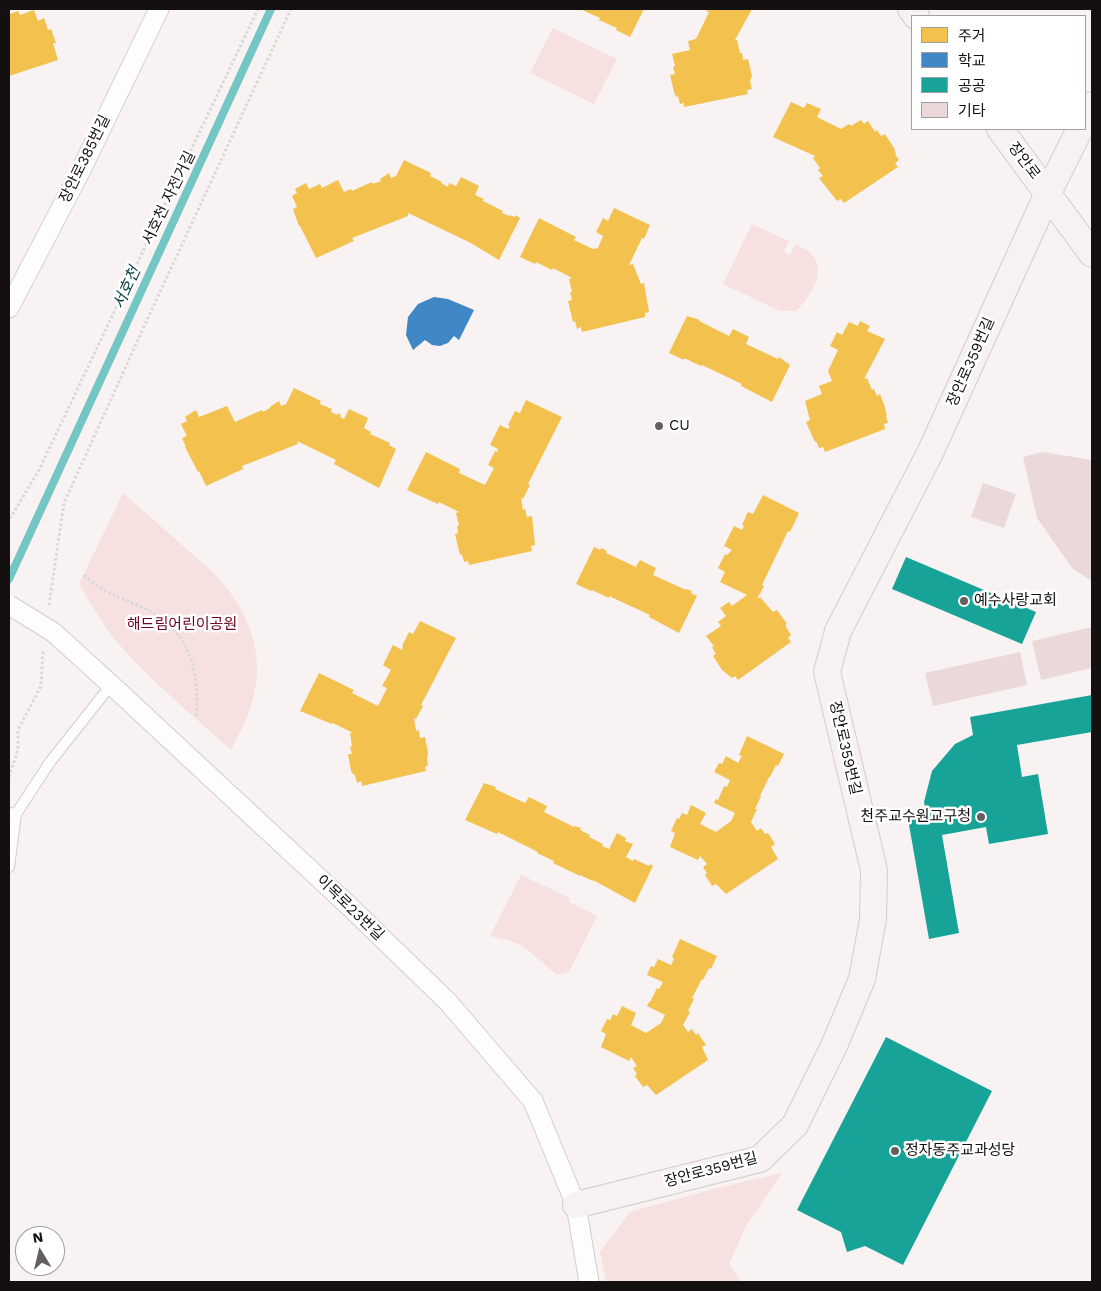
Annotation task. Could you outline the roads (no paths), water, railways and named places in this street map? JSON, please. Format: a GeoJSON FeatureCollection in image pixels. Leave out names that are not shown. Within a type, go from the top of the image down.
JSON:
{"type":"FeatureCollection","features":[{"type":"Feature","properties":{"kind":"street","name":"장안로385번길"},"geometry":{"type":"LineString","coordinates":[[9,308],[81,170],[159,9]]}},
{"type":"Feature","properties":{"kind":"street"},"geometry":{"type":"LineString","coordinates":[[1086,118],[1092,105]]}},
{"type":"Feature","properties":{"kind":"street","name":"장안로"},"geometry":{"type":"LineString","coordinates":[[1001,130],[1092,254]]}},
{"type":"Feature","properties":{"kind":"street","name":"장안로"},"geometry":{"type":"LineString","coordinates":[[1048,193],[1080,130]]}},
{"type":"Feature","properties":{"kind":"street","name":"장안로359번길"},"geometry":{"type":"LineString","coordinates":[[576,1205],[760,1159],[795,1126],[834,1046],[862,979],[873,919],[874,870],[828,672],[838,631],[930,453],[1048,193]]}},
{"type":"Feature","properties":{"kind":"street","name":"이목로23번길"},"geometry":{"type":"LineString","coordinates":[[9,605],[111,685],[348,905],[448,1002],[533,1102],[576,1205],[589,1282]]}},
{"type":"Feature","properties":{"kind":"lane"},"geometry":{"type":"LineString","coordinates":[[9,867],[12,813],[111,685]]}},
{"type":"Feature","properties":{"kind":"waterway","name":"서호천"},"geometry":{"type":"LineString","coordinates":[[9,579],[271,9]]}},
{"type":"Feature","properties":{"kind":"place","name":"CU"},"geometry":{"type":"Point","coordinates":[659,426]}},
{"type":"Feature","properties":{"kind":"place","name":"예수사랑교회"},"geometry":{"type":"Point","coordinates":[964,601]}},
{"type":"Feature","properties":{"kind":"place","name":"천주교수원교구청"},"geometry":{"type":"Point","coordinates":[981,817]}},
{"type":"Feature","properties":{"kind":"place","name":"정자동주교과성당"},"geometry":{"type":"Point","coordinates":[895,1151]}},
{"type":"Feature","properties":{"kind":"park label","name":"해드림어린이공원"},"geometry":{"type":"Point","coordinates":[182,625]}}]}
